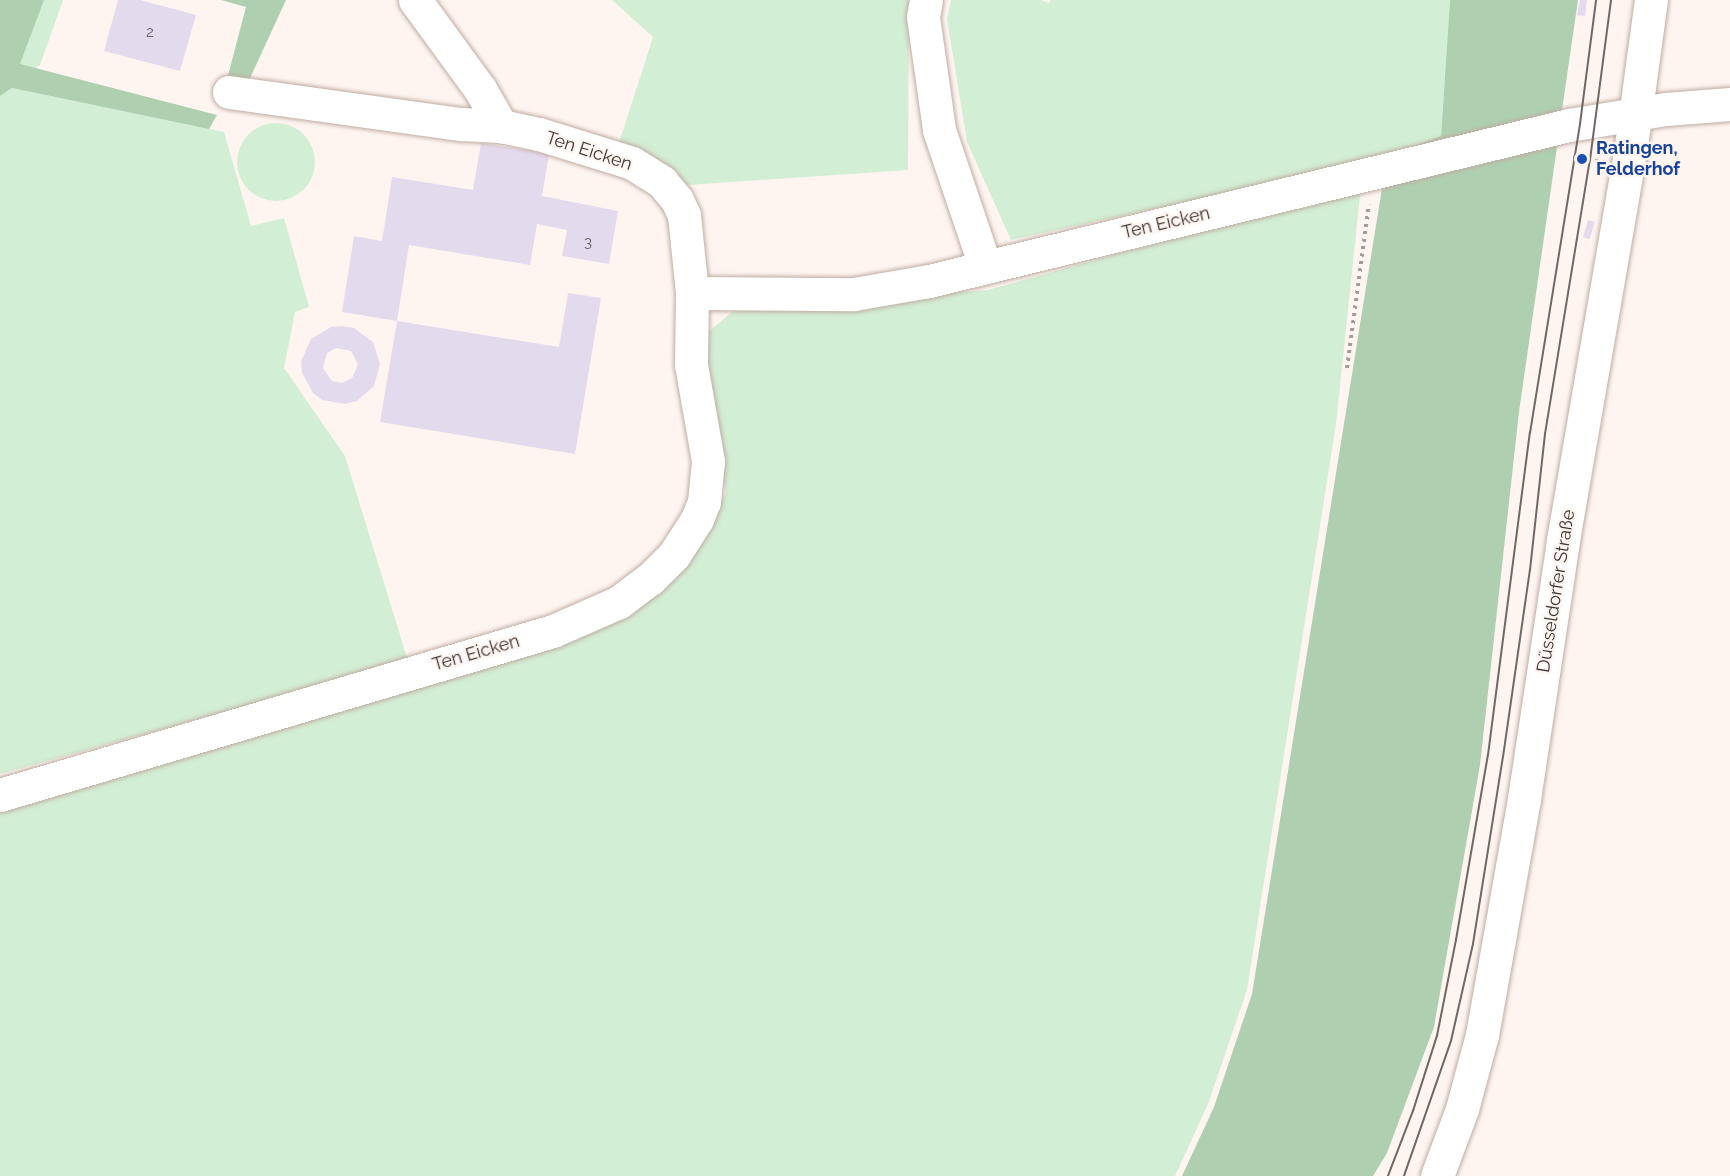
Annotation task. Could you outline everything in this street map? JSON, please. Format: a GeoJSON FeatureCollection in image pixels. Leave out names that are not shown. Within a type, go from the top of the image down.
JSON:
{"type":"FeatureCollection","features":[{"type":"Feature","properties":{"kind":"main road"},"geometry":{"type":"LineString","coordinates":[[415,0],[480,89],[501,126]]}},
{"type":"Feature","properties":{"kind":"main road"},"geometry":{"type":"LineString","coordinates":[[926,0],[923,17],[939,130],[985,266]]}},
{"type":"Feature","properties":{"kind":"main road","name":"Düsseldorfer Straße"},"geometry":{"type":"LineString","coordinates":[[1437,1176],[1462,1109],[1482,1035],[1524,799],[1563,540],[1636,114],[1651,0]]}},
{"type":"Feature","properties":{"kind":"main road","name":"Ten Eicken"},"geometry":{"type":"LineString","coordinates":[[0,795],[553,631],[619,602],[650,579],[674,555],[697,519],[704,502],[708,461],[691,365],[693,293],[684,215],[677,200],[662,182],[632,163],[539,134],[501,126],[450,122],[229,92]]}},
{"type":"Feature","properties":{"kind":"main road","name":"Ten Eicken"},"geometry":{"type":"LineString","coordinates":[[693,293],[854,294],[928,281],[1562,126],[1636,114],[1730,104]]}},
{"type":"Feature","properties":{"kind":"path"},"geometry":{"type":"LineString","coordinates":[[1347,368],[1373,173]]}},
{"type":"Feature","properties":{"kind":"green space"},"geometry":{"type":"Polygon","coordinates":[[[0,0],[63,0],[40,65],[0,92],[0,0]]]}},
{"type":"Feature","properties":{"kind":"green space"},"geometry":{"type":"Polygon","coordinates":[[[0,0],[44,0],[20,64],[217,115],[209,129],[12,88],[0,96],[0,0]]]}},
{"type":"Feature","properties":{"kind":"green space"},"geometry":{"type":"Polygon","coordinates":[[[221,0],[286,0],[245,89],[226,83],[246,7],[221,0]]]}},
{"type":"Feature","properties":{"kind":"green space"},"geometry":{"type":"Polygon","coordinates":[[[612,0],[909,0],[908,170],[688,185],[619,143],[653,37],[612,0]]]}},
{"type":"Feature","properties":{"kind":"green space"},"geometry":{"type":"Polygon","coordinates":[[[951,0],[1041,0],[1049,3],[1051,0],[1450,0],[1441,136],[1377,160],[1011,240],[967,142],[947,19],[951,0]]]}},
{"type":"Feature","properties":{"kind":"green space"},"geometry":{"type":"Polygon","coordinates":[[[1450,0],[1578,0],[1561,117],[1377,160],[1441,136],[1450,0]]]}},
{"type":"Feature","properties":{"kind":"green space"},"geometry":{"type":"Polygon","coordinates":[[[12,88],[224,132],[251,226],[284,218],[309,307],[295,312],[284,368],[345,456],[408,661],[0,774],[0,96],[12,88]]]}},
{"type":"Feature","properties":{"kind":"green space"},"geometry":{"type":"Polygon","coordinates":[[[276,123],[291,126],[304,134],[312,147],[315,162],[312,177],[304,190],[291,198],[276,201],[261,198],[248,190],[240,177],[237,162],[240,147],[248,134],[261,126],[276,123]]]}},
{"type":"Feature","properties":{"kind":"green space"},"geometry":{"type":"Polygon","coordinates":[[[1558,140],[1519,412],[1480,765],[1434,1027],[1387,1153],[1373,1176],[1182,1176],[1214,1107],[1252,994],[1383,182],[1558,140]]]}},
{"type":"Feature","properties":{"kind":"green space"},"geometry":{"type":"Polygon","coordinates":[[[1361,186],[1336,424],[1247,990],[1208,1104],[1175,1176],[0,1176],[0,808],[601,627],[708,528],[726,493],[706,367],[708,332],[738,307],[988,290],[1361,186]]]}},
{"type":"Feature","properties":{"kind":"building"},"geometry":{"type":"Polygon","coordinates":[[[118,0],[140,0],[196,15],[180,71],[104,51],[118,0]]]}},
{"type":"Feature","properties":{"kind":"building"},"geometry":{"type":"Polygon","coordinates":[[[1580,0],[1587,0],[1585,16],[1577,15],[1580,0]]]}},
{"type":"Feature","properties":{"kind":"building"},"geometry":{"type":"Polygon","coordinates":[[[481,143],[549,154],[542,196],[618,211],[609,264],[562,256],[567,230],[537,224],[530,265],[409,245],[397,321],[342,312],[354,236],[382,241],[392,177],[473,190],[481,143]]]}},
{"type":"Feature","properties":{"kind":"building"},"geometry":{"type":"Polygon","coordinates":[[[1588,220],[1595,222],[1590,239],[1583,237],[1588,220]]]}},
{"type":"Feature","properties":{"kind":"building"},"geometry":{"type":"Polygon","coordinates":[[[568,293],[601,298],[575,454],[380,422],[397,321],[559,347],[568,293]]]}},
{"type":"Feature","properties":{"kind":"building"},"geometry":{"type":"Polygon","coordinates":[[[331,327],[354,328],[373,342],[380,364],[374,386],[357,401],[345,404],[322,400],[313,393],[302,373],[301,361],[311,339],[331,327]],[[336,348],[327,353],[323,368],[332,381],[342,383],[352,378],[358,364],[351,351],[336,348]]]}},
{"type":"Feature","properties":{"kind":"tram line"},"geometry":{"type":"LineString","coordinates":[[1388,1176],[1413,1111],[1437,1036],[1456,940],[1488,755],[1530,433],[1580,124],[1596,0]]}},
{"type":"Feature","properties":{"kind":"tram line"},"geometry":{"type":"LineString","coordinates":[[1404,1176],[1451,1041],[1473,944],[1503,757],[1530,570],[1545,434],[1590,160],[1611,0]]}},
{"type":"Feature","properties":{"kind":"place","name":"Ratingen, Felderhof"},"geometry":{"type":"Point","coordinates":[1582,159]}}]}
